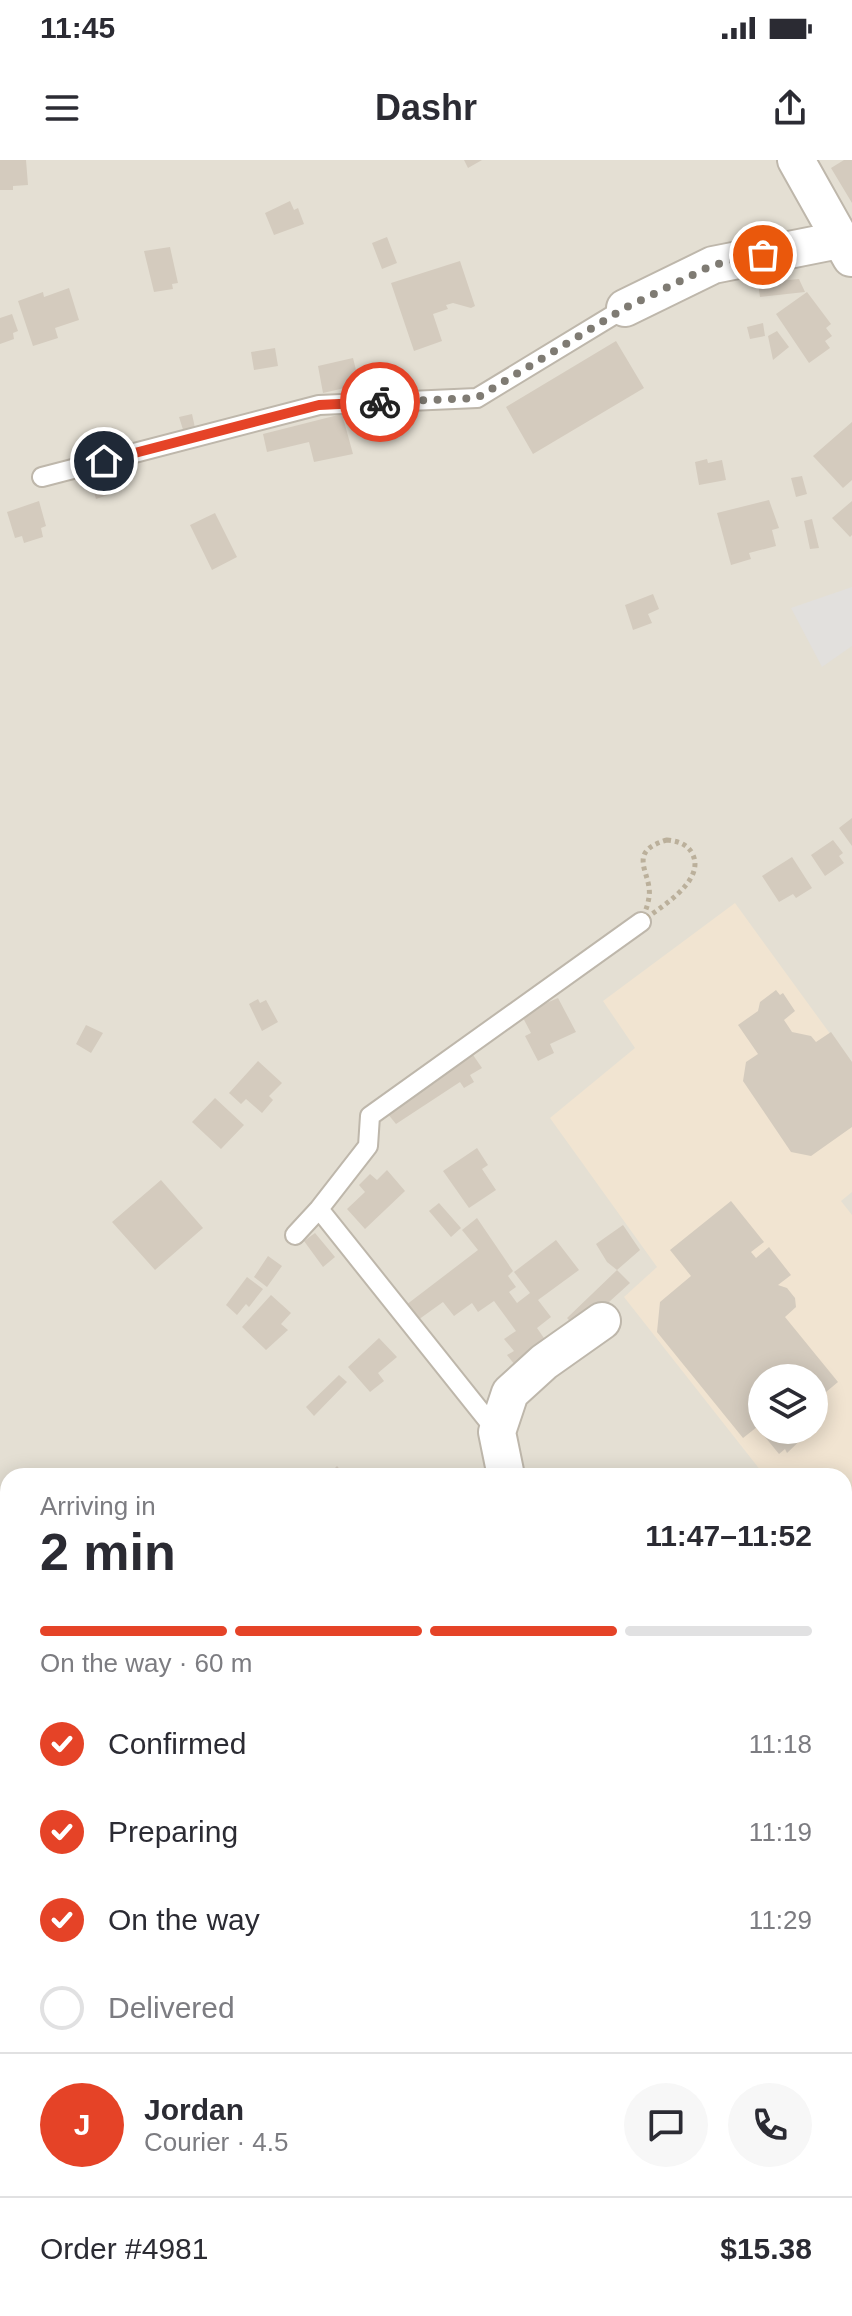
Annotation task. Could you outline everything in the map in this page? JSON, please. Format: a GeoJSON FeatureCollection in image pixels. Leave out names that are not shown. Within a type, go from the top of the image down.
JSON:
{"type":"FeatureCollection","features":[{"type":"Feature","properties":{"kind":"street"},"geometry":{"type":"LineString","coordinates":[[625,308],[713,265],[846,250],[796,160]]}},
{"type":"Feature","properties":{"kind":"street"},"geometry":{"type":"LineString","coordinates":[[504,1468],[497,1432],[510,1393],[544,1362],[602,1321]]}},
{"type":"Feature","properties":{"kind":"lane"},"geometry":{"type":"LineString","coordinates":[[42,477],[319,405],[477,398],[625,308]]}},
{"type":"Feature","properties":{"kind":"lane"},"geometry":{"type":"LineString","coordinates":[[295,1235],[368,1146],[370,1116],[641,922]]}},
{"type":"Feature","properties":{"kind":"lane"},"geometry":{"type":"LineString","coordinates":[[319,1209],[497,1432]]}},
{"type":"Feature","properties":{"kind":"path"},"geometry":{"type":"LineString","coordinates":[[667,840],[683,844],[693,855],[692,879],[641,922],[650,896],[643,870],[645,854],[658,842],[667,840]]}},
{"type":"Feature","properties":{"kind":"shaded area"},"geometry":{"type":"Polygon","coordinates":[[[0,160],[852,160],[852,1468],[0,1468],[0,160]]]}},
{"type":"Feature","properties":{"kind":"shaded area"},"geometry":{"type":"Polygon","coordinates":[[[852,587],[852,646],[822,667],[791,608],[852,587]]]}},
{"type":"Feature","properties":{"kind":"shaded area"},"geometry":{"type":"Polygon","coordinates":[[[735,903],[852,1064],[852,1192],[841,1201],[852,1215],[852,1468],[759,1468],[624,1297],[657,1267],[550,1118],[635,1048],[603,1001],[735,903]]]}},
{"type":"Feature","properties":{"kind":"building"},"geometry":{"type":"Polygon","coordinates":[[[0,160],[26,160],[28,185],[0,190],[0,160]]]}},
{"type":"Feature","properties":{"kind":"building"},"geometry":{"type":"Polygon","coordinates":[[[464,160],[482,160],[468,168],[464,160]]]}},
{"type":"Feature","properties":{"kind":"building"},"geometry":{"type":"Polygon","coordinates":[[[844,160],[852,160],[852,203],[831,168],[844,160]]]}},
{"type":"Feature","properties":{"kind":"building"},"geometry":{"type":"Polygon","coordinates":[[[290,201],[294,210],[298,208],[304,224],[274,235],[265,213],[290,201]]]}},
{"type":"Feature","properties":{"kind":"building"},"geometry":{"type":"Polygon","coordinates":[[[387,237],[397,263],[382,269],[372,243],[387,237]]]}},
{"type":"Feature","properties":{"kind":"building"},"geometry":{"type":"Polygon","coordinates":[[[170,247],[178,283],[172,284],[173,289],[154,292],[144,251],[170,247]]]}},
{"type":"Feature","properties":{"kind":"building"},"geometry":{"type":"Polygon","coordinates":[[[460,261],[475,306],[471,308],[453,303],[446,305],[448,309],[433,314],[442,341],[414,351],[391,283],[460,261]]]}},
{"type":"Feature","properties":{"kind":"building"},"geometry":{"type":"Polygon","coordinates":[[[799,279],[805,292],[760,297],[758,283],[799,279]]]}},
{"type":"Feature","properties":{"kind":"building"},"geometry":{"type":"Polygon","coordinates":[[[69,288],[79,320],[55,328],[58,338],[33,346],[18,301],[43,292],[44,297],[69,288]]]}},
{"type":"Feature","properties":{"kind":"building"},"geometry":{"type":"Polygon","coordinates":[[[807,292],[831,324],[826,328],[832,336],[825,341],[830,348],[809,363],[776,314],[807,292]]]}},
{"type":"Feature","properties":{"kind":"building"},"geometry":{"type":"Polygon","coordinates":[[[12,314],[18,331],[13,333],[14,339],[0,344],[0,318],[12,314]]]}},
{"type":"Feature","properties":{"kind":"building"},"geometry":{"type":"Polygon","coordinates":[[[763,323],[765,336],[750,339],[747,327],[763,323]]]}},
{"type":"Feature","properties":{"kind":"building"},"geometry":{"type":"Polygon","coordinates":[[[777,331],[789,347],[773,360],[768,336],[777,331]]]}},
{"type":"Feature","properties":{"kind":"building"},"geometry":{"type":"Polygon","coordinates":[[[616,341],[644,388],[533,454],[506,407],[616,341]]]}},
{"type":"Feature","properties":{"kind":"building"},"geometry":{"type":"Polygon","coordinates":[[[275,348],[278,366],[254,370],[251,352],[275,348]]]}},
{"type":"Feature","properties":{"kind":"building"},"geometry":{"type":"Polygon","coordinates":[[[353,358],[358,378],[348,380],[349,387],[323,393],[318,366],[353,358]]]}},
{"type":"Feature","properties":{"kind":"building"},"geometry":{"type":"Polygon","coordinates":[[[192,414],[197,437],[186,439],[179,417],[192,414]]]}},
{"type":"Feature","properties":{"kind":"building"},"geometry":{"type":"Polygon","coordinates":[[[342,414],[353,454],[314,462],[309,442],[267,452],[263,434],[342,414]]]}},
{"type":"Feature","properties":{"kind":"building"},"geometry":{"type":"Polygon","coordinates":[[[852,422],[852,480],[843,488],[813,456],[852,422]]]}},
{"type":"Feature","properties":{"kind":"building"},"geometry":{"type":"Polygon","coordinates":[[[707,459],[708,463],[722,460],[726,480],[699,485],[695,462],[707,459]]]}},
{"type":"Feature","properties":{"kind":"building"},"geometry":{"type":"Polygon","coordinates":[[[127,463],[130,476],[119,480],[121,486],[109,490],[111,494],[96,499],[90,479],[104,475],[103,470],[127,463]]]}},
{"type":"Feature","properties":{"kind":"building"},"geometry":{"type":"Polygon","coordinates":[[[802,476],[807,494],[796,497],[791,478],[802,476]]]}},
{"type":"Feature","properties":{"kind":"building"},"geometry":{"type":"Polygon","coordinates":[[[769,500],[779,528],[772,530],[776,546],[749,553],[751,559],[731,565],[717,513],[769,500]]]}},
{"type":"Feature","properties":{"kind":"building"},"geometry":{"type":"Polygon","coordinates":[[[39,501],[46,526],[41,528],[43,537],[24,543],[22,536],[15,538],[7,512],[39,501]]]}},
{"type":"Feature","properties":{"kind":"building"},"geometry":{"type":"Polygon","coordinates":[[[852,501],[852,535],[850,537],[832,518],[852,501]]]}},
{"type":"Feature","properties":{"kind":"building"},"geometry":{"type":"Polygon","coordinates":[[[215,513],[237,557],[212,570],[190,525],[215,513]]]}},
{"type":"Feature","properties":{"kind":"building"},"geometry":{"type":"Polygon","coordinates":[[[812,519],[819,548],[810,549],[804,521],[812,519]]]}},
{"type":"Feature","properties":{"kind":"building"},"geometry":{"type":"Polygon","coordinates":[[[653,594],[659,609],[648,614],[652,623],[633,630],[625,605],[653,594]]]}},
{"type":"Feature","properties":{"kind":"building"},"geometry":{"type":"Polygon","coordinates":[[[852,818],[852,846],[839,828],[852,818]]]}},
{"type":"Feature","properties":{"kind":"building"},"geometry":{"type":"Polygon","coordinates":[[[833,840],[843,853],[839,856],[844,863],[825,876],[811,855],[833,840]]]}},
{"type":"Feature","properties":{"kind":"building"},"geometry":{"type":"Polygon","coordinates":[[[792,857],[812,888],[796,898],[793,894],[779,902],[762,876],[792,857]]]}},
{"type":"Feature","properties":{"kind":"building"},"geometry":{"type":"Polygon","coordinates":[[[776,990],[780,995],[783,993],[795,1011],[784,1020],[792,1032],[811,1036],[816,1042],[831,1032],[852,1062],[852,1127],[811,1156],[791,1152],[743,1081],[746,1062],[758,1054],[738,1025],[758,1011],[760,1002],[776,990]]]}},
{"type":"Feature","properties":{"kind":"building"},"geometry":{"type":"Polygon","coordinates":[[[558,998],[576,1032],[550,1044],[554,1053],[538,1061],[525,1036],[531,1033],[521,1014],[558,998]]]}},
{"type":"Feature","properties":{"kind":"building"},"geometry":{"type":"Polygon","coordinates":[[[258,999],[260,1003],[266,1000],[278,1022],[262,1031],[249,1004],[258,999]]]}},
{"type":"Feature","properties":{"kind":"building"},"geometry":{"type":"Polygon","coordinates":[[[86,1025],[103,1033],[91,1053],[76,1044],[86,1025]]]}},
{"type":"Feature","properties":{"kind":"building"},"geometry":{"type":"Polygon","coordinates":[[[471,1052],[482,1068],[470,1075],[474,1082],[464,1088],[460,1082],[396,1124],[383,1108],[471,1052]]]}},
{"type":"Feature","properties":{"kind":"building"},"geometry":{"type":"Polygon","coordinates":[[[258,1061],[282,1083],[269,1096],[273,1100],[262,1113],[246,1099],[241,1104],[229,1093],[258,1061]]]}},
{"type":"Feature","properties":{"kind":"building"},"geometry":{"type":"Polygon","coordinates":[[[215,1098],[244,1125],[221,1149],[192,1122],[215,1098]]]}},
{"type":"Feature","properties":{"kind":"building"},"geometry":{"type":"Polygon","coordinates":[[[477,1148],[488,1165],[482,1169],[496,1190],[469,1208],[443,1171],[477,1148]]]}},
{"type":"Feature","properties":{"kind":"building"},"geometry":{"type":"Polygon","coordinates":[[[387,1170],[405,1191],[365,1229],[347,1209],[365,1192],[359,1185],[370,1174],[377,1180],[387,1170]]]}},
{"type":"Feature","properties":{"kind":"building"},"geometry":{"type":"Polygon","coordinates":[[[161,1180],[203,1228],[155,1270],[112,1222],[161,1180]]]}},
{"type":"Feature","properties":{"kind":"building"},"geometry":{"type":"Polygon","coordinates":[[[731,1201],[764,1242],[751,1252],[756,1258],[769,1247],[791,1275],[778,1285],[787,1288],[795,1298],[796,1307],[785,1317],[823,1364],[748,1364],[748,1434],[743,1438],[657,1332],[660,1302],[691,1276],[670,1250],[731,1201]]]}},
{"type":"Feature","properties":{"kind":"building"},"geometry":{"type":"Polygon","coordinates":[[[439,1203],[461,1228],[451,1237],[429,1211],[439,1203]]]}},
{"type":"Feature","properties":{"kind":"building"},"geometry":{"type":"Polygon","coordinates":[[[477,1218],[513,1271],[508,1276],[516,1287],[509,1292],[517,1303],[530,1293],[514,1272],[556,1240],[579,1270],[538,1300],[551,1317],[537,1328],[546,1341],[515,1365],[507,1355],[514,1351],[504,1339],[516,1331],[494,1301],[478,1312],[472,1303],[454,1316],[443,1302],[418,1320],[406,1305],[478,1250],[462,1230],[477,1218]]]}},
{"type":"Feature","properties":{"kind":"building"},"geometry":{"type":"Polygon","coordinates":[[[623,1225],[640,1250],[617,1270],[607,1262],[596,1244],[623,1225]]]}},
{"type":"Feature","properties":{"kind":"building"},"geometry":{"type":"Polygon","coordinates":[[[315,1233],[335,1257],[323,1267],[304,1241],[315,1233]]]}},
{"type":"Feature","properties":{"kind":"building"},"geometry":{"type":"Polygon","coordinates":[[[268,1256],[282,1266],[267,1287],[254,1277],[268,1256]]]}},
{"type":"Feature","properties":{"kind":"building"},"geometry":{"type":"Polygon","coordinates":[[[617,1270],[630,1283],[578,1330],[567,1318],[617,1270]]]}},
{"type":"Feature","properties":{"kind":"building"},"geometry":{"type":"Polygon","coordinates":[[[247,1277],[263,1289],[249,1307],[246,1304],[237,1315],[226,1305],[247,1277]]]}},
{"type":"Feature","properties":{"kind":"building"},"geometry":{"type":"Polygon","coordinates":[[[271,1295],[291,1313],[281,1324],[288,1330],[266,1350],[242,1327],[271,1295]]]}},
{"type":"Feature","properties":{"kind":"building"},"geometry":{"type":"Polygon","coordinates":[[[379,1338],[397,1357],[378,1373],[384,1381],[370,1392],[348,1367],[379,1338]]]}},
{"type":"Feature","properties":{"kind":"building"},"geometry":{"type":"Polygon","coordinates":[[[828,1370],[838,1382],[828,1390],[828,1370]]]}},
{"type":"Feature","properties":{"kind":"building"},"geometry":{"type":"Polygon","coordinates":[[[339,1375],[347,1382],[314,1416],[306,1407],[339,1375]]]}},
{"type":"Feature","properties":{"kind":"building"},"geometry":{"type":"Polygon","coordinates":[[[771,1444],[796,1444],[787,1453],[785,1449],[779,1454],[771,1444]]]}},
{"type":"Feature","properties":{"kind":"way so far"},"geometry":{"type":"LineString","coordinates":[[380,402],[477,398],[625,308],[713,265],[763,255]]}},
{"type":"Feature","properties":{"kind":"route"},"geometry":{"type":"LineString","coordinates":[[104,461],[319,405],[380,402]]}}]}
